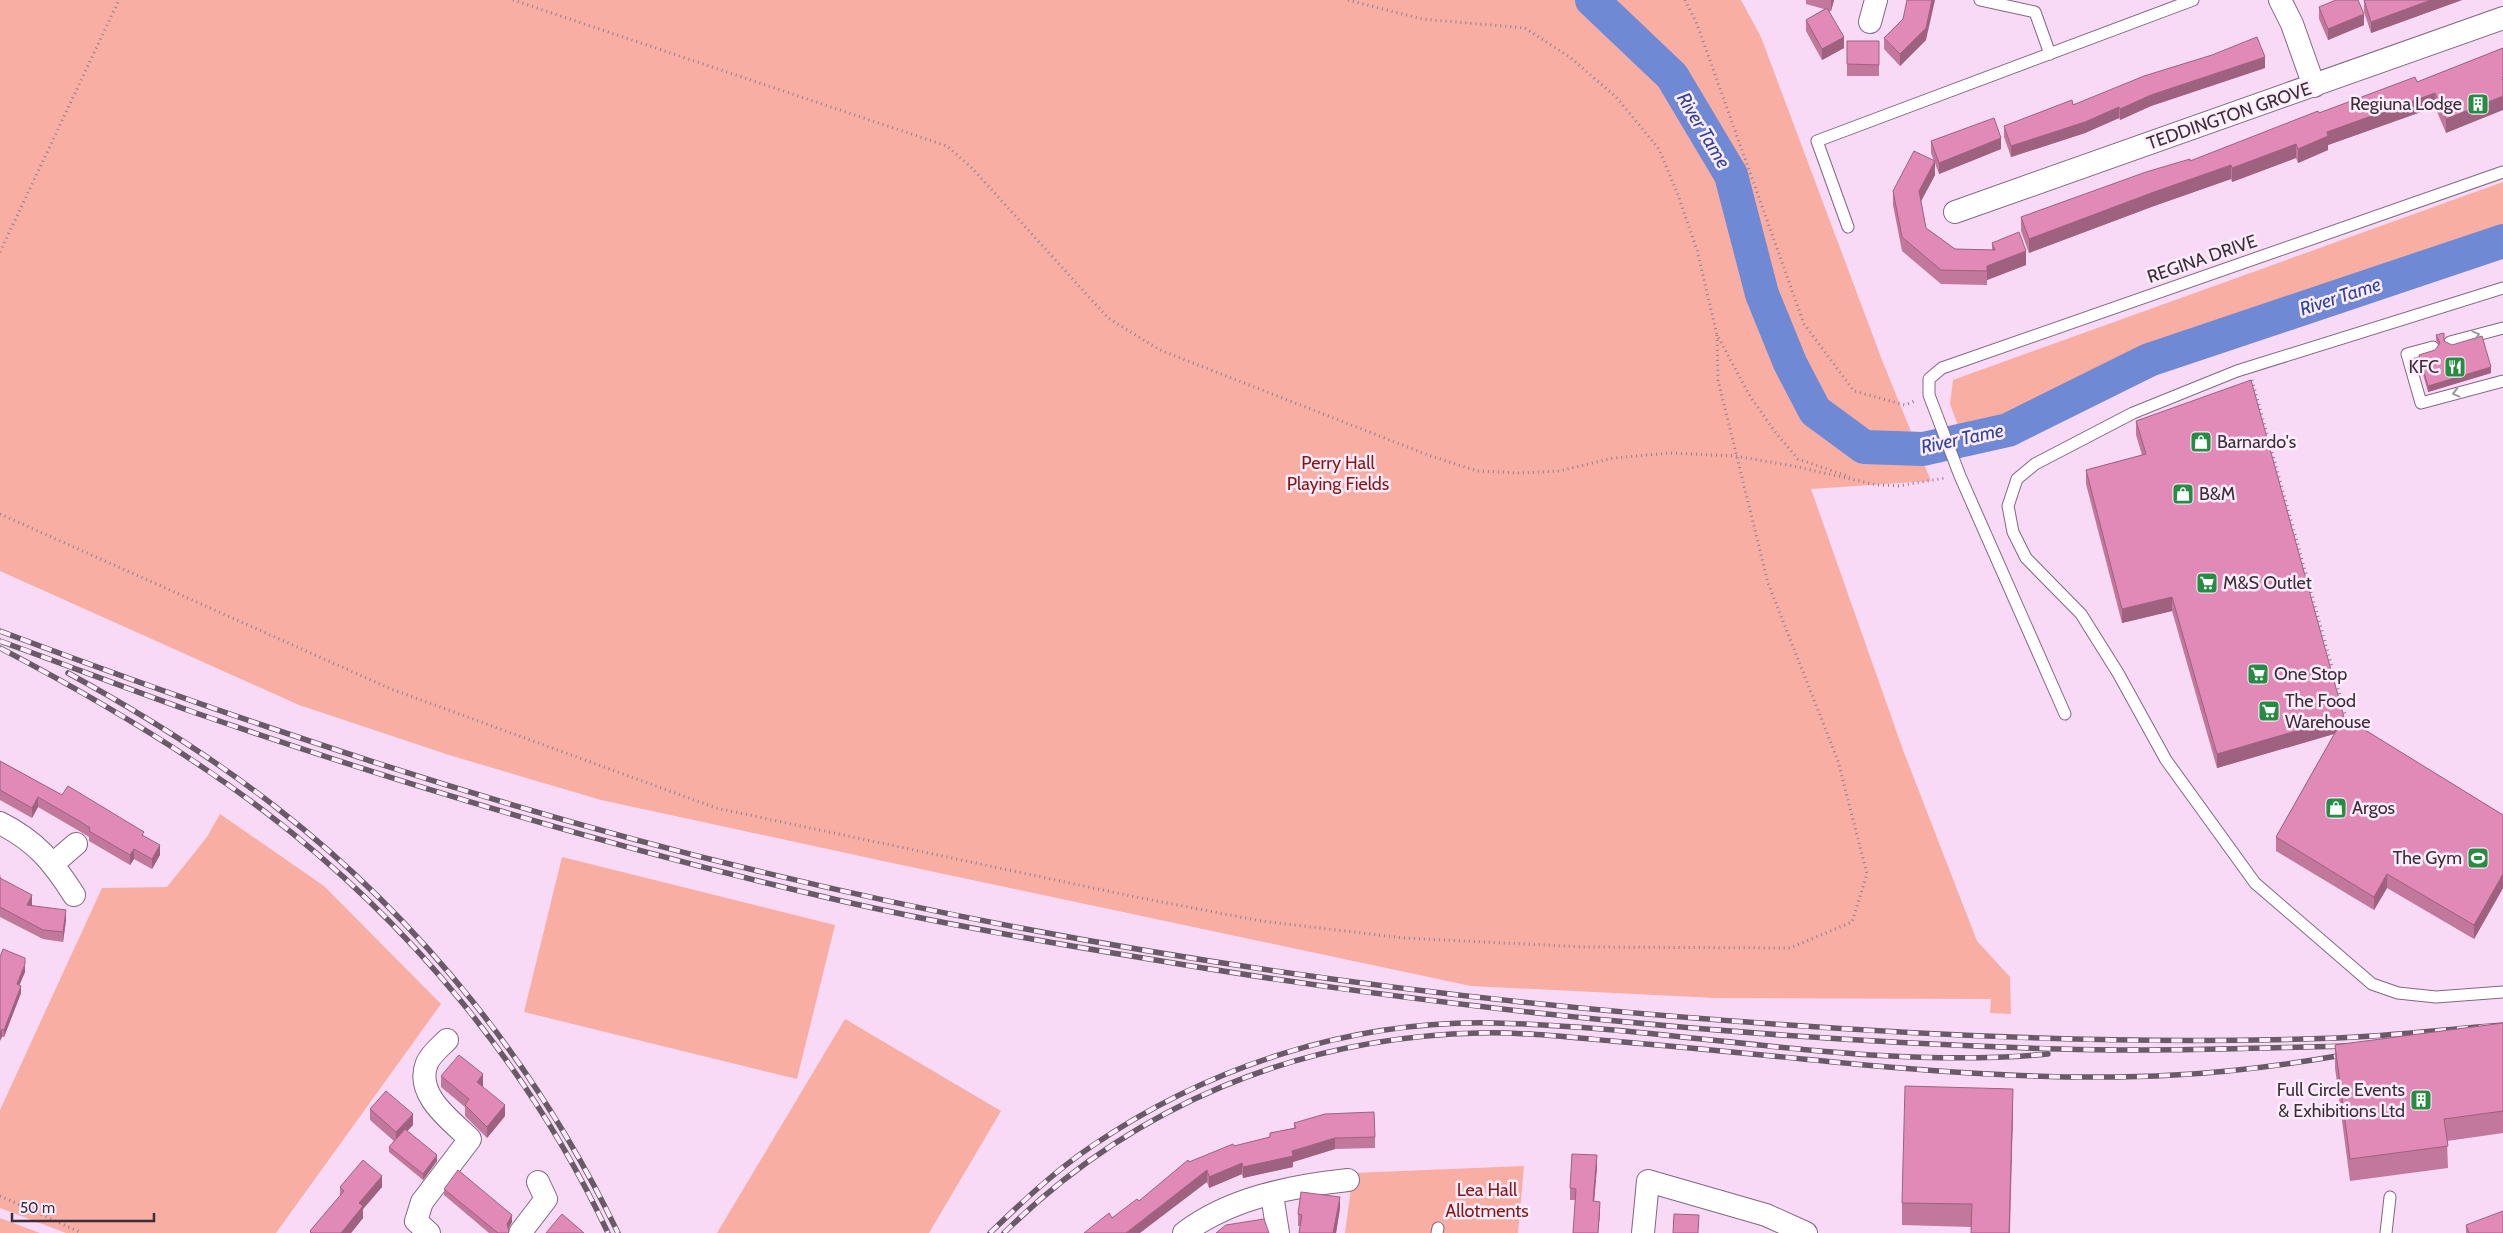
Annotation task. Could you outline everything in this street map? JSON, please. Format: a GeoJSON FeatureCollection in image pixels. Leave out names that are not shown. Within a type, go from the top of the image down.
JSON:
{"type":"FeatureCollection","features":[{"type":"Feature","properties":{"kind":"street"},"geometry":{"type":"LineString","coordinates":[[1870,22],[1876,0]]}},
{"type":"Feature","properties":{"kind":"street"},"geometry":{"type":"LineString","coordinates":[[2280,0],[2292,24],[2314,86]]}},
{"type":"Feature","properties":{"kind":"street","name":"TEDDINGTON GROVE"},"geometry":{"type":"LineString","coordinates":[[1955,212],[2503,18]]}},
{"type":"Feature","properties":{"kind":"street"},"geometry":{"type":"LineString","coordinates":[[0,824],[17,832],[54,863],[74,895]]}},
{"type":"Feature","properties":{"kind":"street"},"geometry":{"type":"LineString","coordinates":[[54,863],[76,844]]}},
{"type":"Feature","properties":{"kind":"street"},"geometry":{"type":"LineString","coordinates":[[430,1233],[416,1221],[422,1202],[478,1146],[432,1102],[428,1092],[425,1077],[427,1063],[447,1040]]}},
{"type":"Feature","properties":{"kind":"street"},"geometry":{"type":"LineString","coordinates":[[1184,1233],[1200,1220],[1235,1204],[1319,1183],[1348,1180]]}},
{"type":"Feature","properties":{"kind":"street"},"geometry":{"type":"LineString","coordinates":[[1643,1233],[1648,1181],[1766,1215],[1806,1233]]}},
{"type":"Feature","properties":{"kind":"street"},"geometry":{"type":"LineString","coordinates":[[520,1233],[546,1199],[538,1182]]}},
{"type":"Feature","properties":{"kind":"street"},"geometry":{"type":"LineString","coordinates":[[1272,1195],[1278,1233]]}},
{"type":"Feature","properties":{"kind":"lane"},"geometry":{"type":"LineString","coordinates":[[1980,0],[2035,12],[2050,54]]}},
{"type":"Feature","properties":{"kind":"lane"},"geometry":{"type":"LineString","coordinates":[[1848,227],[1817,142],[2193,0]]}},
{"type":"Feature","properties":{"kind":"lane","name":"REGINA DRIVE"},"geometry":{"type":"LineString","coordinates":[[1960,476],[1929,394],[1929,379],[1942,368],[2503,172]]}},
{"type":"Feature","properties":{"kind":"lane"},"geometry":{"type":"LineString","coordinates":[[2503,288],[2248,368],[2133,413],[2035,464],[2017,480],[2008,506],[2013,532],[2026,558],[2082,614],[2166,760],[2255,883],[2372,984],[2398,993],[2436,997],[2503,992]]}},
{"type":"Feature","properties":{"kind":"lane"},"geometry":{"type":"LineString","coordinates":[[2450,342],[2503,328]]}},
{"type":"Feature","properties":{"kind":"lane"},"geometry":{"type":"LineString","coordinates":[[2433,347],[2408,354],[2421,402],[2503,381]]}},
{"type":"Feature","properties":{"kind":"lane"},"geometry":{"type":"LineString","coordinates":[[1960,476],[2065,714]]}},
{"type":"Feature","properties":{"kind":"lane"},"geometry":{"type":"LineString","coordinates":[[2386,1233],[2390,1197]]}},
{"type":"Feature","properties":{"kind":"path"},"geometry":{"type":"LineString","coordinates":[[0,252],[119,0]]}},
{"type":"Feature","properties":{"kind":"path"},"geometry":{"type":"LineString","coordinates":[[513,0],[947,146],[971,167],[1108,318],[1160,350],[1428,455],[1477,470],[1520,473],[1559,472],[1613,458],[1670,453],[1735,456],[1793,466],[1865,482],[1898,486],[1960,476]]}},
{"type":"Feature","properties":{"kind":"path"},"geometry":{"type":"LineString","coordinates":[[0,514],[391,689],[716,808],[1131,896],[1261,921],[1404,938],[1586,947],[1790,948],[1852,922],[1867,874],[1838,761],[1768,583],[1735,456],[1718,380],[1717,335],[1697,250],[1678,195],[1659,149],[1616,97],[1571,58],[1525,28],[1422,20],[1348,0]]}},
{"type":"Feature","properties":{"kind":"path"},"geometry":{"type":"LineString","coordinates":[[1685,0],[1697,24],[1804,324],[1854,391],[1905,405]]}},
{"type":"Feature","properties":{"kind":"path"},"geometry":{"type":"LineString","coordinates":[[1717,335],[1750,396],[1775,432],[1798,459],[1865,482]]}},
{"type":"Feature","properties":{"kind":"path"},"geometry":{"type":"LineString","coordinates":[[2248,368],[2348,722]]}},
{"type":"Feature","properties":{"kind":"path"},"geometry":{"type":"LineString","coordinates":[[0,1196],[82,1233]]}},
{"type":"Feature","properties":{"kind":"green space","name":"Perry Hall Playing Fields"},"geometry":{"type":"Polygon","coordinates":[[[0,0],[1741,0],[1761,37],[1882,360],[1931,481],[1811,489],[1903,750],[1977,941],[2010,977],[2011,1014],[1990,1013],[1991,999],[1715,998],[1471,986],[601,800],[449,755],[299,705],[0,571],[0,0]]]}},
{"type":"Feature","properties":{"kind":"green space"},"geometry":{"type":"Polygon","coordinates":[[[2503,182],[2503,231],[2415,263],[2211,323],[2073,381],[2010,413],[1958,426],[1950,404],[1953,380],[2503,182]]]}},
{"type":"Feature","properties":{"kind":"green space"},"geometry":{"type":"Polygon","coordinates":[[[220,814],[324,886],[441,1004],[276,1233],[66,1233],[0,1208],[0,1110],[102,888],[167,887],[207,837],[220,814]]]}},
{"type":"Feature","properties":{"kind":"green space"},"geometry":{"type":"Polygon","coordinates":[[[562,857],[835,925],[797,1079],[524,1012],[562,857]]]}},
{"type":"Feature","properties":{"kind":"green space"},"geometry":{"type":"Polygon","coordinates":[[[845,1019],[1001,1111],[929,1233],[717,1233],[845,1019]]]}},
{"type":"Feature","properties":{"kind":"green space","name":"Lea Hall Allotments"},"geometry":{"type":"Polygon","coordinates":[[[1524,1166],[1518,1233],[1345,1233],[1353,1173],[1524,1166]]]}},
{"type":"Feature","properties":{"kind":"green space"},"geometry":{"type":"Polygon","coordinates":[[[0,1218],[40,1233],[0,1233],[0,1218]]]}},
{"type":"Feature","properties":{"kind":"building"},"geometry":{"type":"Polygon","coordinates":[[[1907,0],[1932,0],[1926,28],[1900,54],[1884,38],[1903,19],[1907,0]]]}},
{"type":"Feature","properties":{"kind":"building"},"geometry":{"type":"Polygon","coordinates":[[[2336,0],[2358,0],[2364,14],[2328,29],[2319,7],[2336,0]]]}},
{"type":"Feature","properties":{"kind":"building"},"geometry":{"type":"Polygon","coordinates":[[[2364,0],[2431,0],[2371,22],[2364,0]]]}},
{"type":"Feature","properties":{"kind":"building"},"geometry":{"type":"Polygon","coordinates":[[[1827,8],[1844,37],[1822,49],[1806,20],[1827,8]]]}},
{"type":"Feature","properties":{"kind":"building"},"geometry":{"type":"Polygon","coordinates":[[[2257,37],[2265,57],[2151,95],[2085,122],[2011,146],[2004,126],[2072,100],[2073,105],[2144,76],[2212,55],[2257,37]]]}},
{"type":"Feature","properties":{"kind":"building"},"geometry":{"type":"Polygon","coordinates":[[[1847,41],[1879,41],[1879,65],[1847,64],[1847,41]]]}},
{"type":"Feature","properties":{"kind":"building"},"geometry":{"type":"Polygon","coordinates":[[[2503,48],[2503,96],[2446,119],[2435,93],[2327,132],[2328,136],[2298,149],[2296,144],[2232,168],[2231,165],[2029,239],[2021,217],[2146,172],[2190,159],[2190,161],[2318,111],[2319,113],[2415,77],[2417,82],[2503,48]]]}},
{"type":"Feature","properties":{"kind":"building"},"geometry":{"type":"Polygon","coordinates":[[[1994,118],[2001,138],[1939,163],[1931,141],[1994,118]]]}},
{"type":"Feature","properties":{"kind":"building"},"geometry":{"type":"Polygon","coordinates":[[[1914,151],[1935,161],[1919,191],[1926,228],[1955,249],[1995,250],[1992,243],[2019,232],[2026,251],[1987,266],[1987,271],[1941,270],[1902,237],[1893,191],[1914,151]]]}},
{"type":"Feature","properties":{"kind":"building","name":"KFC"},"geometry":{"type":"Polygon","coordinates":[[[2444,333],[2444,341],[2452,345],[2482,336],[2491,367],[2428,386],[2419,355],[2435,350],[2440,343],[2436,335],[2444,333]]]}},
{"type":"Feature","properties":{"kind":"building","name":"One Stop"},"geometry":{"type":"Polygon","coordinates":[[[2251,380],[2344,717],[2217,754],[2172,597],[2122,609],[2086,470],[2146,454],[2136,421],[2251,380]]]}},
{"type":"Feature","properties":{"kind":"building"},"geometry":{"type":"Polygon","coordinates":[[[2344,717],[2503,815],[2503,874],[2474,925],[2387,874],[2374,897],[2276,837],[2344,717]]]}},
{"type":"Feature","properties":{"kind":"building"},"geometry":{"type":"Polygon","coordinates":[[[0,761],[62,795],[68,786],[144,832],[142,835],[160,845],[152,859],[134,849],[130,855],[89,831],[90,828],[81,822],[38,797],[32,808],[0,790],[0,761]]]}},
{"type":"Feature","properties":{"kind":"building"},"geometry":{"type":"Polygon","coordinates":[[[0,878],[32,895],[27,905],[66,910],[63,932],[43,930],[0,907],[0,878]]]}},
{"type":"Feature","properties":{"kind":"building"},"geometry":{"type":"Polygon","coordinates":[[[3,949],[25,958],[25,964],[17,984],[21,986],[4,1030],[2,1029],[0,1033],[0,957],[3,949]]]}},
{"type":"Feature","properties":{"kind":"building","name":"Full Circle Events & Exhibitions Ltd"},"geometry":{"type":"Polygon","coordinates":[[[2503,1023],[2503,1111],[2444,1119],[2448,1146],[2350,1159],[2335,1045],[2503,1023]]]}},
{"type":"Feature","properties":{"kind":"building"},"geometry":{"type":"Polygon","coordinates":[[[459,1055],[483,1074],[477,1082],[505,1105],[487,1127],[465,1105],[469,1099],[441,1076],[459,1055]]]}},
{"type":"Feature","properties":{"kind":"building"},"geometry":{"type":"Polygon","coordinates":[[[1905,1086],[2013,1089],[2009,1233],[1971,1233],[1972,1204],[1902,1203],[1905,1086]]]}},
{"type":"Feature","properties":{"kind":"building"},"geometry":{"type":"Polygon","coordinates":[[[386,1091],[413,1114],[396,1132],[370,1109],[386,1091]]]}},
{"type":"Feature","properties":{"kind":"building"},"geometry":{"type":"Polygon","coordinates":[[[1374,1112],[1375,1137],[1335,1138],[1292,1151],[1293,1156],[1243,1167],[1242,1163],[1209,1177],[1207,1170],[1126,1233],[1084,1233],[1109,1213],[1112,1218],[1137,1199],[1139,1201],[1188,1160],[1189,1162],[1233,1144],[1234,1146],[1270,1137],[1270,1133],[1296,1128],[1294,1123],[1325,1114],[1374,1112]]]}},
{"type":"Feature","properties":{"kind":"building"},"geometry":{"type":"Polygon","coordinates":[[[405,1129],[437,1155],[423,1174],[389,1147],[405,1129]]]}},
{"type":"Feature","properties":{"kind":"building"},"geometry":{"type":"Polygon","coordinates":[[[1572,1154],[1597,1155],[1593,1201],[1600,1202],[1598,1233],[1573,1233],[1576,1189],[1570,1188],[1572,1154]]]}},
{"type":"Feature","properties":{"kind":"building"},"geometry":{"type":"Polygon","coordinates":[[[363,1160],[382,1176],[359,1203],[363,1206],[341,1233],[312,1233],[310,1231],[344,1191],[340,1187],[363,1160]]]}},
{"type":"Feature","properties":{"kind":"building"},"geometry":{"type":"Polygon","coordinates":[[[458,1170],[512,1215],[507,1224],[508,1233],[498,1233],[444,1189],[458,1170]]]}},
{"type":"Feature","properties":{"kind":"building"},"geometry":{"type":"Polygon","coordinates":[[[1301,1192],[1340,1197],[1333,1233],[1299,1233],[1302,1215],[1298,1214],[1301,1192]]]}},
{"type":"Feature","properties":{"kind":"building"},"geometry":{"type":"Polygon","coordinates":[[[2503,1211],[2503,1233],[2469,1233],[2466,1225],[2503,1211]]]}},
{"type":"Feature","properties":{"kind":"building"},"geometry":{"type":"Polygon","coordinates":[[[562,1214],[584,1233],[546,1233],[562,1214]]]}},
{"type":"Feature","properties":{"kind":"building"},"geometry":{"type":"Polygon","coordinates":[[[1674,1214],[1699,1215],[1698,1233],[1673,1233],[1674,1214]]]}},
{"type":"Feature","properties":{"kind":"building"},"geometry":{"type":"Polygon","coordinates":[[[1264,1219],[1269,1233],[1216,1233],[1226,1225],[1264,1219]]]}},
{"type":"Feature","properties":{"kind":"waterway","name":"River Tame"},"geometry":{"type":"LineString","coordinates":[[1592,0],[1672,76],[1731,175],[1762,294],[1790,363],[1815,411],[1864,447],[1923,449],[2008,430],[2149,360],[2503,241]]}},
{"type":"Feature","properties":{"kind":"railway"},"geometry":{"type":"LineString","coordinates":[[0,631],[187,699],[376,763],[662,847],[880,899],[1003,925],[1250,967],[1374,985],[1622,1012],[1968,1036],[2115,1040],[2263,1040],[2358,1037],[2503,1025]]}},
{"type":"Feature","properties":{"kind":"railway"},"geometry":{"type":"LineString","coordinates":[[0,641],[271,739],[429,789],[588,836],[748,879],[867,907],[1060,944],[1252,976],[1366,992],[1481,1007],[1712,1030],[1944,1045],[2096,1050],[2349,1046]]}},
{"type":"Feature","properties":{"kind":"railway"},"geometry":{"type":"LineString","coordinates":[[0,648],[102,704],[201,766],[264,811],[317,854],[368,900],[462,1002],[504,1056],[542,1113],[577,1172],[608,1233]]}},
{"type":"Feature","properties":{"kind":"railway"},"geometry":{"type":"LineString","coordinates":[[68,673],[175,736],[252,789],[330,852],[380,899],[428,949],[472,1001],[514,1056],[552,1113],[587,1172],[618,1233]]}},
{"type":"Feature","properties":{"kind":"railway"},"geometry":{"type":"LineString","coordinates":[[990,1233],[1039,1187],[1078,1156],[1137,1118],[1184,1093],[1233,1071],[1284,1053],[1335,1040],[1388,1030],[1441,1024],[1494,1023],[1564,1026],[1840,1053],[1909,1057],[1978,1058],[2048,1054]]}},
{"type":"Feature","properties":{"kind":"railway"},"geometry":{"type":"LineString","coordinates":[[1004,1233],[1054,1188],[1107,1149],[1163,1115],[1222,1087],[1283,1065],[1346,1048],[1412,1038],[1479,1033],[1529,1034],[1903,1068],[1980,1074],[2059,1077],[2136,1077],[2196,1074],[2262,1067],[2349,1054]]}},
{"type":"Feature","properties":{"kind":"place","name":"Regiuna Lodge"},"geometry":{"type":"Point","coordinates":[2478,104]}},
{"type":"Feature","properties":{"kind":"place","name":"KFC"},"geometry":{"type":"Point","coordinates":[2455,367]}},
{"type":"Feature","properties":{"kind":"place","name":"Barnardo's"},"geometry":{"type":"Point","coordinates":[2201,442]}},
{"type":"Feature","properties":{"kind":"place","name":"B&M"},"geometry":{"type":"Point","coordinates":[2183,494]}},
{"type":"Feature","properties":{"kind":"place","name":"M&S Outlet"},"geometry":{"type":"Point","coordinates":[2207,583]}},
{"type":"Feature","properties":{"kind":"place","name":"One Stop"},"geometry":{"type":"Point","coordinates":[2258,674]}},
{"type":"Feature","properties":{"kind":"place","name":"The Food Warehouse"},"geometry":{"type":"Point","coordinates":[2269,711]}},
{"type":"Feature","properties":{"kind":"place","name":"Argos"},"geometry":{"type":"Point","coordinates":[2336,808]}},
{"type":"Feature","properties":{"kind":"place","name":"The Gym"},"geometry":{"type":"Point","coordinates":[2478,858]}},
{"type":"Feature","properties":{"kind":"place","name":"Full Circle Events & Exhibitions Ltd"},"geometry":{"type":"Point","coordinates":[2421,1100]}}]}
